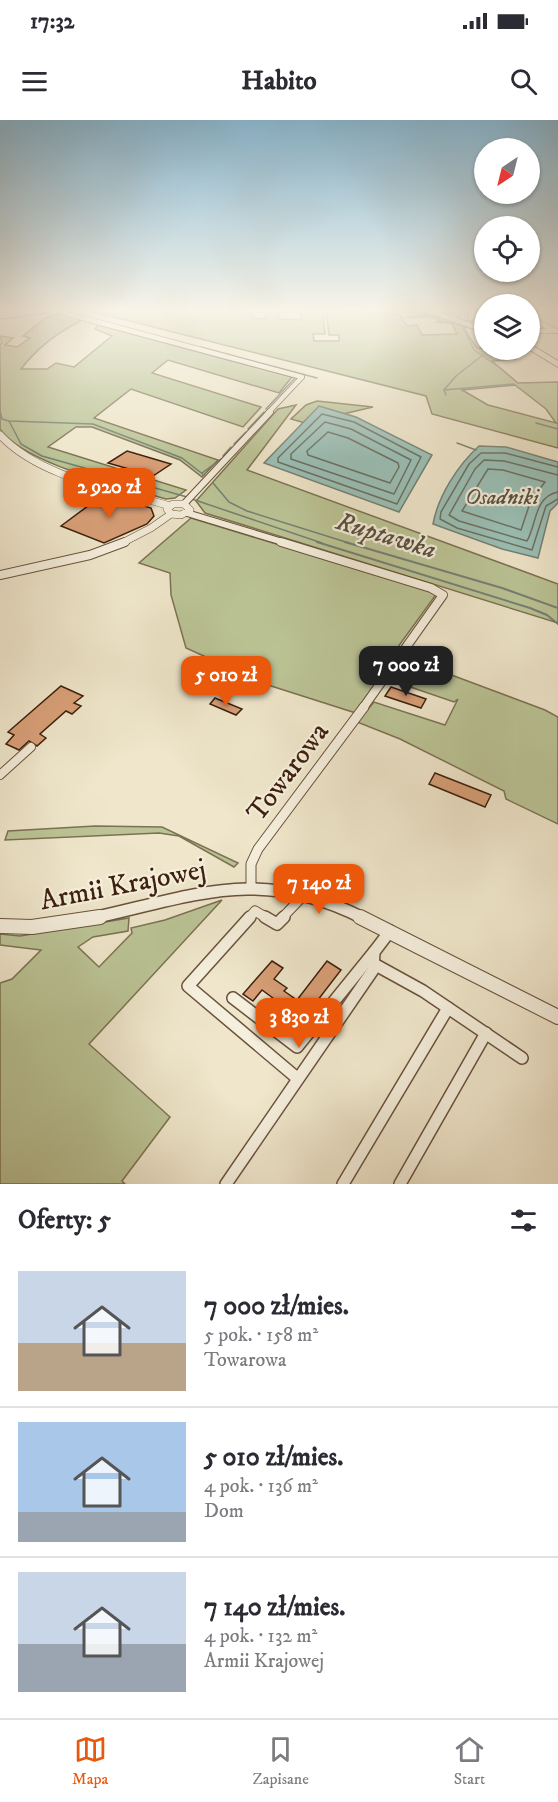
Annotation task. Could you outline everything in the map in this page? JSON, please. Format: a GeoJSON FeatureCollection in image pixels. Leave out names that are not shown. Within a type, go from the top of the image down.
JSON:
{"type":"FeatureCollection","features":[{"type":"Feature","properties":{"kind":"street"},"geometry":{"type":"LineString","coordinates":[[0,575],[123,545],[152,530],[170,510],[187,500],[302,377],[240,360]]}},
{"type":"Feature","properties":{"kind":"street"},"geometry":{"type":"LineString","coordinates":[[0,435],[15,451],[46,468],[170,510],[188,513],[190,508],[187,500]]}},
{"type":"Feature","properties":{"kind":"street","name":"Towarowa"},"geometry":{"type":"LineString","coordinates":[[188,513],[441,593],[443,598],[256,852],[251,864],[251,887]]}},
{"type":"Feature","properties":{"kind":"street"},"geometry":{"type":"LineString","coordinates":[[0,775],[31,747]]}},
{"type":"Feature","properties":{"kind":"street","name":"Armii Krajowej"},"geometry":{"type":"LineString","coordinates":[[0,926],[57,925],[198,893],[251,887],[304,895],[345,909],[558,1017]]}},
{"type":"Feature","properties":{"kind":"street"},"geometry":{"type":"LineString","coordinates":[[297,1078],[188,986],[255,911],[277,924],[304,895]]}},
{"type":"Feature","properties":{"kind":"street"},"geometry":{"type":"LineString","coordinates":[[233,998],[297,1047],[374,958],[390,931]]}},
{"type":"Feature","properties":{"kind":"street"},"geometry":{"type":"LineString","coordinates":[[226,1184],[373,970],[374,958]]}},
{"type":"Feature","properties":{"kind":"street"},"geometry":{"type":"LineString","coordinates":[[374,958],[522,1058]]}},
{"type":"Feature","properties":{"kind":"street"},"geometry":{"type":"LineString","coordinates":[[343,1184],[448,1008]]}},
{"type":"Feature","properties":{"kind":"street"},"geometry":{"type":"LineString","coordinates":[[400,1184],[486,1033]]}},
{"type":"Feature","properties":{"kind":"green space"},"geometry":{"type":"Polygon","coordinates":[[[0,360],[29,360],[21,369],[47,369],[56,363],[74,367],[83,360],[227,360],[292,377],[279,393],[168,360],[152,373],[261,407],[243,427],[131,389],[94,418],[218,460],[202,477],[180,460],[92,427],[76,427],[48,447],[186,490],[175,498],[166,499],[101,481],[52,464],[13,442],[0,429],[0,360]]]}},
{"type":"Feature","properties":{"kind":"green space"},"geometry":{"type":"Polygon","coordinates":[[[282,360],[504,360],[492,361],[518,383],[558,382],[558,448],[432,414],[426,396],[282,360]],[[515,385],[462,390],[488,405],[556,423],[546,409],[515,385]]]}},
{"type":"Feature","properties":{"kind":"green space"},"geometry":{"type":"Polygon","coordinates":[[[317,401],[373,407],[305,423],[291,419],[306,405],[317,401]]]}},
{"type":"Feature","properties":{"kind":"green space"},"geometry":{"type":"Polygon","coordinates":[[[296,405],[247,470],[558,584],[558,623],[205,513],[196,501],[278,409],[296,405]]]}},
{"type":"Feature","properties":{"kind":"green space"},"geometry":{"type":"Polygon","coordinates":[[[191,518],[433,592],[435,596],[395,651],[359,714],[268,685],[186,648],[171,595],[170,573],[139,563],[191,518]]]}},
{"type":"Feature","properties":{"kind":"green space"},"geometry":{"type":"Polygon","coordinates":[[[406,658],[545,710],[558,717],[558,824],[506,799],[504,791],[400,739],[357,722],[374,702],[445,725],[458,699],[454,702],[390,680],[406,658]]]}},
{"type":"Feature","properties":{"kind":"green space"},"geometry":{"type":"Polygon","coordinates":[[[95,826],[162,827],[238,863],[234,867],[179,836],[159,833],[5,840],[8,831],[95,826]]]}},
{"type":"Feature","properties":{"kind":"green space"},"geometry":{"type":"Polygon","coordinates":[[[222,900],[89,1044],[170,1117],[122,1181],[125,1184],[0,1184],[0,983],[12,979],[41,950],[0,945],[0,934],[20,936],[129,918],[128,931],[93,937],[78,947],[99,967],[132,933],[131,928],[165,920],[222,900]]]}},
{"type":"Feature","properties":{"kind":"water"},"geometry":{"type":"Polygon","coordinates":[[[319,406],[356,417],[432,455],[399,512],[264,463],[319,406]]]}},
{"type":"Feature","properties":{"kind":"water","name":"Osadniki"},"geometry":{"type":"Polygon","coordinates":[[[479,446],[506,447],[558,462],[558,503],[550,511],[538,558],[502,549],[433,524],[444,492],[464,462],[479,446]]]}},
{"type":"Feature","properties":{"kind":"building"},"geometry":{"type":"Polygon","coordinates":[[[127,451],[171,464],[153,476],[108,463],[127,451]]]}},
{"type":"Feature","properties":{"kind":"building"},"geometry":{"type":"Polygon","coordinates":[[[104,494],[151,508],[154,516],[147,524],[104,543],[61,526],[104,494]]]}},
{"type":"Feature","properties":{"kind":"building"},"geometry":{"type":"Polygon","coordinates":[[[61,686],[83,696],[74,703],[81,706],[72,714],[66,711],[40,734],[46,738],[37,746],[29,741],[19,750],[6,744],[14,735],[8,732],[61,686]]]}},
{"type":"Feature","properties":{"kind":"building"},"geometry":{"type":"Polygon","coordinates":[[[391,687],[426,699],[421,708],[385,696],[391,687]]]}},
{"type":"Feature","properties":{"kind":"building"},"geometry":{"type":"Polygon","coordinates":[[[215,698],[242,709],[236,715],[210,704],[215,698]]]}},
{"type":"Feature","properties":{"kind":"building"},"geometry":{"type":"Polygon","coordinates":[[[435,773],[491,795],[485,807],[429,784],[435,773]]]}},
{"type":"Feature","properties":{"kind":"building"},"geometry":{"type":"Polygon","coordinates":[[[272,961],[283,968],[274,979],[287,988],[284,991],[297,1000],[327,961],[341,970],[294,1031],[282,1022],[290,1011],[262,990],[253,1001],[243,994],[272,961]]]}},
{"type":"Feature","properties":{"kind":"waterway"},"geometry":{"type":"LineString","coordinates":[[248,360],[317,378]]}},
{"type":"Feature","properties":{"kind":"waterway"},"geometry":{"type":"LineString","coordinates":[[444,390],[456,376],[477,360]]}},
{"type":"Feature","properties":{"kind":"waterway"},"geometry":{"type":"LineString","coordinates":[[488,360],[497,366]]}},
{"type":"Feature","properties":{"kind":"waterway"},"geometry":{"type":"LineString","coordinates":[[266,409],[295,378],[293,377]]}},
{"type":"Feature","properties":{"kind":"waterway"},"geometry":{"type":"LineString","coordinates":[[444,390],[514,384]]}},
{"type":"Feature","properties":{"kind":"waterway"},"geometry":{"type":"LineString","coordinates":[[444,390],[446,395]]}},
{"type":"Feature","properties":{"kind":"waterway","name":"Ruptawka"},"geometry":{"type":"LineString","coordinates":[[0,411],[2,419],[9,421]]}},
{"type":"Feature","properties":{"kind":"waterway"},"geometry":{"type":"LineString","coordinates":[[248,429],[264,412]]}},
{"type":"Feature","properties":{"kind":"waterway","name":"Ruptawka"},"geometry":{"type":"LineString","coordinates":[[9,421],[93,424],[182,458],[204,475]]}},
{"type":"Feature","properties":{"kind":"waterway"},"geometry":{"type":"LineString","coordinates":[[9,421],[21,444],[42,456],[187,497]]}},
{"type":"Feature","properties":{"kind":"waterway"},"geometry":{"type":"LineString","coordinates":[[536,423],[558,429]]}},
{"type":"Feature","properties":{"kind":"waterway"},"geometry":{"type":"LineString","coordinates":[[234,444],[246,432]]}},
{"type":"Feature","properties":{"kind":"waterway"},"geometry":{"type":"LineString","coordinates":[[457,443],[476,450]]}},
{"type":"Feature","properties":{"kind":"waterway"},"geometry":{"type":"LineString","coordinates":[[223,456],[231,447]]}},
{"type":"Feature","properties":{"kind":"waterway"},"geometry":{"type":"LineString","coordinates":[[202,473],[221,459]]}},
{"type":"Feature","properties":{"kind":"waterway","name":"Ruptawka"},"geometry":{"type":"LineString","coordinates":[[213,483],[229,502],[247,511],[349,543]]}},
{"type":"Feature","properties":{"kind":"waterway"},"geometry":{"type":"LineString","coordinates":[[192,499],[322,543]]}},
{"type":"Feature","properties":{"kind":"waterway"},"geometry":{"type":"LineString","coordinates":[[317,542],[530,608],[547,615],[558,624]]}},
{"type":"Feature","properties":{"kind":"waterway","name":"Ruptawka"},"geometry":{"type":"LineString","coordinates":[[345,542],[502,588],[558,608]]}}]}
